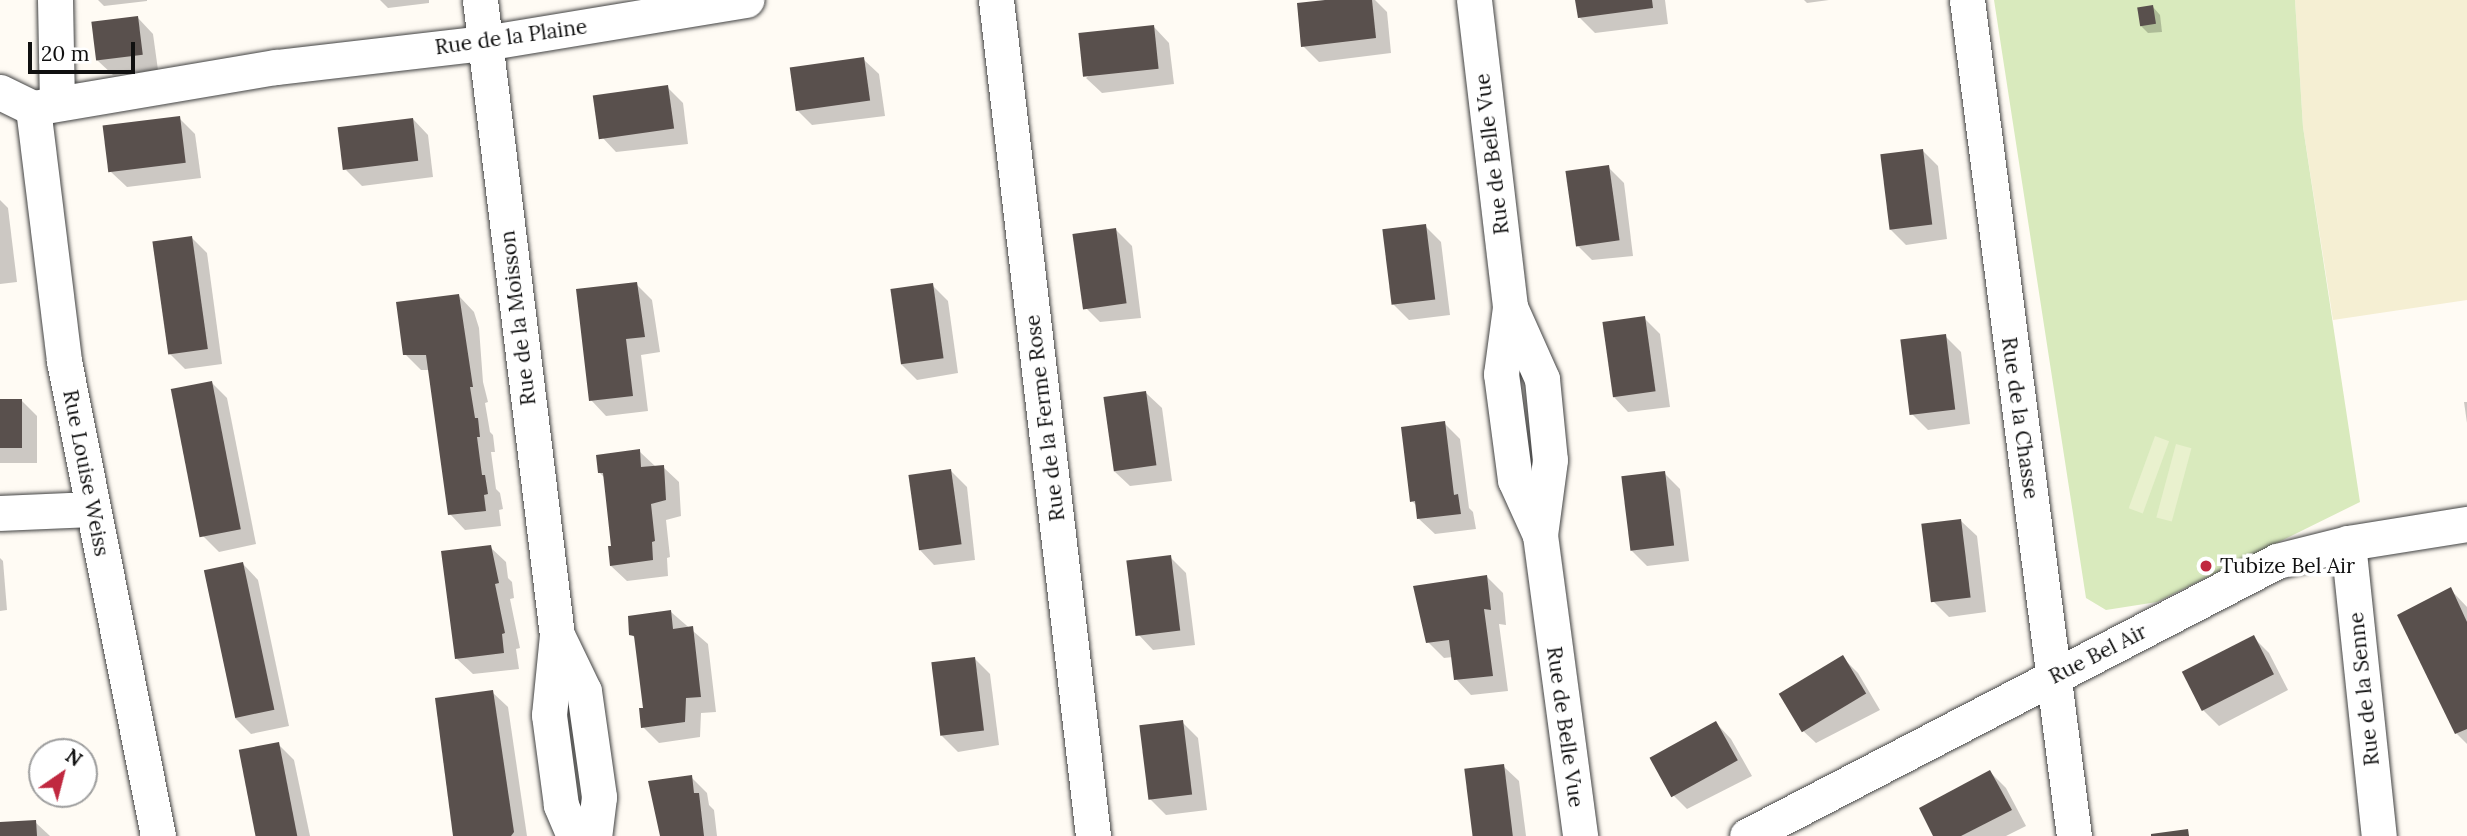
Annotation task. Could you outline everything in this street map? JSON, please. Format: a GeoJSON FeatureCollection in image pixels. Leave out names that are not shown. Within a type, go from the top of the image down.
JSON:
{"type":"FeatureCollection","features":[{"type":"Feature","properties":{"kind":"street","name":"Rue Louise Weiss"},"geometry":{"type":"LineString","coordinates":[[55,0],[45,104],[64,361],[158,836]]}},
{"type":"Feature","properties":{"kind":"street","name":"Rue de la Moisson"},"geometry":{"type":"LineString","coordinates":[[480,0],[557,635],[549,715],[561,806],[574,836]]}},
{"type":"Feature","properties":{"kind":"street","name":"Rue de la Plaine"},"geometry":{"type":"LineString","coordinates":[[45,104],[276,67],[485,43],[746,0]]}},
{"type":"Feature","properties":{"kind":"street","name":"Rue de la Ferme Rose"},"geometry":{"type":"LineString","coordinates":[[996,0],[1093,836]]}},
{"type":"Feature","properties":{"kind":"street","name":"Rue de Belle Vue"},"geometry":{"type":"LineString","coordinates":[[1474,0],[1510,307],[1542,379],[1550,460],[1540,535],[1580,836]]}},
{"type":"Feature","properties":{"kind":"street","name":"Rue de la Chasse"},"geometry":{"type":"LineString","coordinates":[[1968,0],[2074,836]]}},
{"type":"Feature","properties":{"kind":"street"},"geometry":{"type":"LineString","coordinates":[[0,92],[45,104]]}},
{"type":"Feature","properties":{"kind":"street"},"geometry":{"type":"LineString","coordinates":[[0,513],[92,509]]}},
{"type":"Feature","properties":{"kind":"street","name":"Rue Bel Air"},"geometry":{"type":"LineString","coordinates":[[1747,836],[2277,561],[2348,543],[2467,524]]}},
{"type":"Feature","properties":{"kind":"street","name":"Rue de la Senne"},"geometry":{"type":"LineString","coordinates":[[2348,543],[2379,836]]}},
{"type":"Feature","properties":{"kind":"street","name":"Rue de la Moisson"},"geometry":{"type":"LineString","coordinates":[[557,635],[584,691],[599,797],[594,836]]}},
{"type":"Feature","properties":{"kind":"shaded area"},"geometry":{"type":"Polygon","coordinates":[[[2295,0],[2467,0],[2467,300],[2333,320],[2303,127],[2295,0]]]}},
{"type":"Feature","properties":{"kind":"green space"},"geometry":{"type":"Polygon","coordinates":[[[1994,0],[2295,0],[2303,127],[2360,502],[2157,602],[2106,610],[2086,598],[1994,0]]]}},
{"type":"Feature","properties":{"kind":"green space"},"geometry":{"type":"Polygon","coordinates":[[[2155,436],[2169,441],[2143,513],[2129,508],[2155,436]]]}},
{"type":"Feature","properties":{"kind":"green space"},"geometry":{"type":"Polygon","coordinates":[[[2176,444],[2191,448],[2172,522],[2156,517],[2176,444]]]}},
{"type":"Feature","properties":{"kind":"building"},"geometry":{"type":"Polygon","coordinates":[[[1372,0],[1376,38],[1301,47],[1297,3],[1372,0]]]}},
{"type":"Feature","properties":{"kind":"building"},"geometry":{"type":"Polygon","coordinates":[[[1575,0],[1652,0],[1653,8],[1578,18],[1575,0]]]}},
{"type":"Feature","properties":{"kind":"building"},"geometry":{"type":"Polygon","coordinates":[[[2153,5],[2156,24],[2140,26],[2137,8],[2153,5]]]}},
{"type":"Feature","properties":{"kind":"building"},"geometry":{"type":"Polygon","coordinates":[[[138,16],[143,55],[96,60],[91,22],[138,16]]]}},
{"type":"Feature","properties":{"kind":"building"},"geometry":{"type":"Polygon","coordinates":[[[1154,25],[1159,69],[1083,77],[1078,33],[1154,25]]]}},
{"type":"Feature","properties":{"kind":"building"},"geometry":{"type":"Polygon","coordinates":[[[864,57],[870,101],[796,111],[790,67],[864,57]]]}},
{"type":"Feature","properties":{"kind":"building"},"geometry":{"type":"Polygon","coordinates":[[[668,85],[674,129],[599,139],[593,96],[668,85]]]}},
{"type":"Feature","properties":{"kind":"building"},"geometry":{"type":"Polygon","coordinates":[[[180,116],[186,163],[108,172],[103,126],[180,116]]]}},
{"type":"Feature","properties":{"kind":"building"},"geometry":{"type":"Polygon","coordinates":[[[413,118],[418,161],[343,170],[338,127],[413,118]]]}},
{"type":"Feature","properties":{"kind":"building"},"geometry":{"type":"Polygon","coordinates":[[[1923,149],[1932,224],[1890,230],[1880,154],[1923,149]]]}},
{"type":"Feature","properties":{"kind":"building"},"geometry":{"type":"Polygon","coordinates":[[[1609,165],[1620,240],[1576,246],[1565,171],[1609,165]]]}},
{"type":"Feature","properties":{"kind":"building"},"geometry":{"type":"Polygon","coordinates":[[[1426,224],[1435,299],[1392,305],[1382,229],[1426,224]]]}},
{"type":"Feature","properties":{"kind":"building"},"geometry":{"type":"Polygon","coordinates":[[[1116,228],[1127,303],[1083,309],[1072,234],[1116,228]]]}},
{"type":"Feature","properties":{"kind":"building"},"geometry":{"type":"Polygon","coordinates":[[[192,236],[208,349],[168,354],[152,242],[192,236]]]}},
{"type":"Feature","properties":{"kind":"building"},"geometry":{"type":"Polygon","coordinates":[[[637,282],[645,337],[626,339],[633,396],[589,401],[576,289],[637,282]]]}},
{"type":"Feature","properties":{"kind":"building"},"geometry":{"type":"Polygon","coordinates":[[[933,283],[944,358],[901,364],[890,289],[933,283]]]}},
{"type":"Feature","properties":{"kind":"building"},"geometry":{"type":"Polygon","coordinates":[[[459,294],[473,387],[470,387],[475,418],[478,418],[480,437],[477,437],[482,475],[485,475],[488,494],[484,495],[486,511],[448,515],[426,355],[403,355],[396,302],[459,294]]]}},
{"type":"Feature","properties":{"kind":"building"},"geometry":{"type":"Polygon","coordinates":[[[1645,316],[1656,391],[1613,397],[1602,322],[1645,316]]]}},
{"type":"Feature","properties":{"kind":"building"},"geometry":{"type":"Polygon","coordinates":[[[1946,334],[1955,409],[1910,415],[1900,340],[1946,334]]]}},
{"type":"Feature","properties":{"kind":"building"},"geometry":{"type":"Polygon","coordinates":[[[212,381],[241,529],[200,537],[171,389],[212,381]]]}},
{"type":"Feature","properties":{"kind":"building"},"geometry":{"type":"Polygon","coordinates":[[[1146,391],[1156,465],[1114,471],[1103,397],[1146,391]]]}},
{"type":"Feature","properties":{"kind":"building"},"geometry":{"type":"Polygon","coordinates":[[[0,399],[22,399],[22,448],[0,448],[0,399]]]}},
{"type":"Feature","properties":{"kind":"building"},"geometry":{"type":"Polygon","coordinates":[[[1445,421],[1454,495],[1458,494],[1461,514],[1417,519],[1415,501],[1410,502],[1401,427],[1445,421]]]}},
{"type":"Feature","properties":{"kind":"building"},"geometry":{"type":"Polygon","coordinates":[[[640,449],[641,467],[664,465],[666,500],[651,504],[655,541],[652,542],[653,560],[610,566],[608,546],[611,546],[603,473],[598,473],[596,455],[640,449]]]}},
{"type":"Feature","properties":{"kind":"building"},"geometry":{"type":"Polygon","coordinates":[[[951,469],[962,544],[919,550],[908,475],[951,469]]]}},
{"type":"Feature","properties":{"kind":"building"},"geometry":{"type":"Polygon","coordinates":[[[1665,471],[1674,545],[1630,551],[1621,476],[1665,471]]]}},
{"type":"Feature","properties":{"kind":"building"},"geometry":{"type":"Polygon","coordinates":[[[1961,519],[1971,597],[1931,602],[1921,524],[1961,519]]]}},
{"type":"Feature","properties":{"kind":"building"},"geometry":{"type":"Polygon","coordinates":[[[491,545],[499,583],[495,584],[505,633],[502,634],[504,653],[455,659],[441,551],[491,545]]]}},
{"type":"Feature","properties":{"kind":"building"},"geometry":{"type":"Polygon","coordinates":[[[1171,555],[1180,630],[1136,636],[1126,560],[1171,555]]]}},
{"type":"Feature","properties":{"kind":"building"},"geometry":{"type":"Polygon","coordinates":[[[243,562],[274,710],[235,718],[204,570],[243,562]]]}},
{"type":"Feature","properties":{"kind":"building"},"geometry":{"type":"Polygon","coordinates":[[[1487,575],[1491,610],[1484,609],[1493,676],[1454,680],[1449,640],[1426,643],[1413,586],[1487,575]]]}},
{"type":"Feature","properties":{"kind":"building"},"geometry":{"type":"Polygon","coordinates":[[[2451,587],[2467,622],[2467,729],[2455,734],[2397,615],[2451,587]]]}},
{"type":"Feature","properties":{"kind":"building"},"geometry":{"type":"Polygon","coordinates":[[[671,610],[673,629],[693,626],[701,697],[686,698],[685,722],[641,728],[639,708],[643,708],[634,636],[629,635],[628,616],[671,610]]]}},
{"type":"Feature","properties":{"kind":"building"},"geometry":{"type":"Polygon","coordinates":[[[2254,635],[2274,674],[2202,711],[2182,672],[2254,635]]]}},
{"type":"Feature","properties":{"kind":"building"},"geometry":{"type":"Polygon","coordinates":[[[1843,655],[1866,694],[1802,732],[1779,694],[1843,655]]]}},
{"type":"Feature","properties":{"kind":"building"},"geometry":{"type":"Polygon","coordinates":[[[975,657],[984,730],[940,736],[931,662],[975,657]]]}},
{"type":"Feature","properties":{"kind":"building"},"geometry":{"type":"Polygon","coordinates":[[[493,690],[514,832],[511,836],[453,836],[435,698],[493,690]]]}},
{"type":"Feature","properties":{"kind":"building"},"geometry":{"type":"Polygon","coordinates":[[[1183,720],[1192,794],[1148,800],[1139,725],[1183,720]]]}},
{"type":"Feature","properties":{"kind":"building"},"geometry":{"type":"Polygon","coordinates":[[[1716,721],[1738,760],[1671,797],[1650,758],[1716,721]]]}},
{"type":"Feature","properties":{"kind":"building"},"geometry":{"type":"Polygon","coordinates":[[[279,742],[297,836],[256,836],[239,750],[279,742]]]}},
{"type":"Feature","properties":{"kind":"building"},"geometry":{"type":"Polygon","coordinates":[[[1504,764],[1513,836],[1473,836],[1464,769],[1504,764]]]}},
{"type":"Feature","properties":{"kind":"building"},"geometry":{"type":"Polygon","coordinates":[[[1990,770],[2012,810],[1961,836],[1933,836],[1919,808],[1990,770]]]}},
{"type":"Feature","properties":{"kind":"building"},"geometry":{"type":"Polygon","coordinates":[[[692,775],[694,793],[699,793],[704,836],[660,836],[648,781],[692,775]]]}},
{"type":"Feature","properties":{"kind":"building"},"geometry":{"type":"Polygon","coordinates":[[[36,820],[37,836],[0,836],[0,822],[36,820]]]}},
{"type":"Feature","properties":{"kind":"building"},"geometry":{"type":"Polygon","coordinates":[[[2188,829],[2189,836],[2151,836],[2151,834],[2188,829]]]}},
{"type":"Feature","properties":{"kind":"place","name":"Tubize Bel Air"},"geometry":{"type":"Point","coordinates":[2206,566]}}]}
